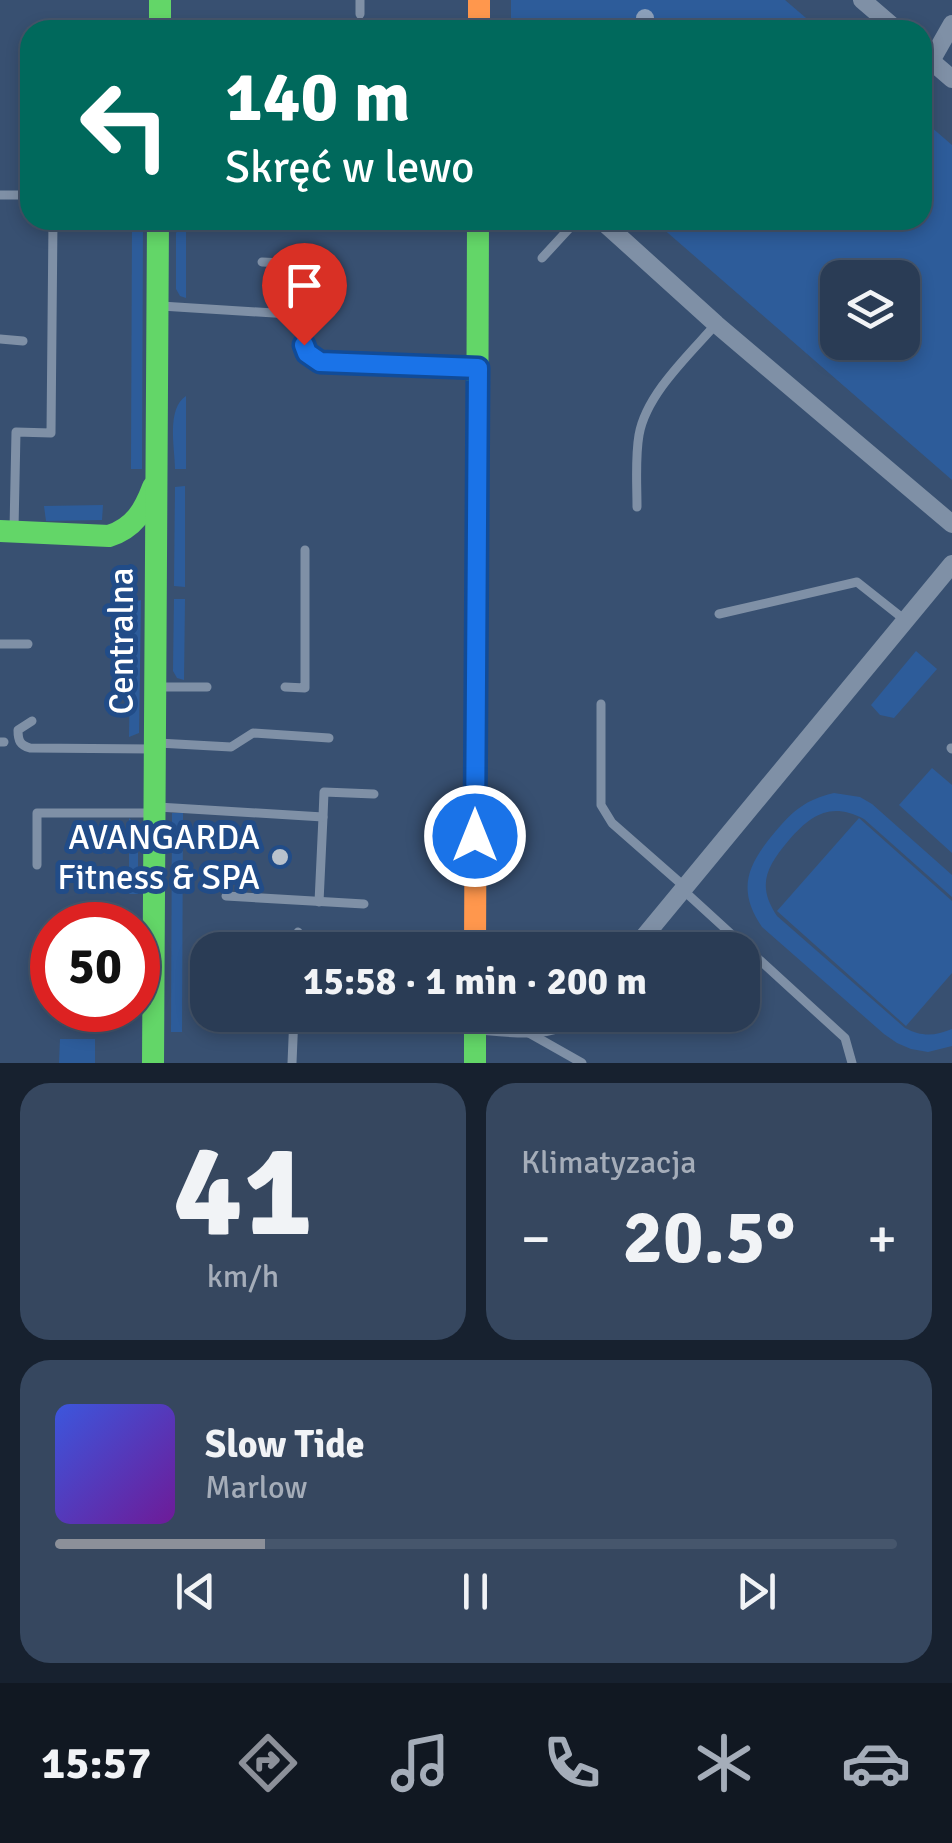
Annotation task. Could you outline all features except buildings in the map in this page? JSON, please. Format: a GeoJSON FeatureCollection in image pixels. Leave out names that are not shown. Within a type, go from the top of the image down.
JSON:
{"type":"FeatureCollection","features":[{"type":"Feature","properties":{"kind":"main road","name":"Centralna"},"geometry":{"type":"LineString","coordinates":[[152,1063],[158,230]]}},
{"type":"Feature","properties":{"kind":"main road"},"geometry":{"type":"LineString","coordinates":[[475,932],[478,230]]}},
{"type":"Feature","properties":{"kind":"main road"},"geometry":{"type":"LineString","coordinates":[[7,531],[108,536],[122,533],[137,520],[157,478]]}},
{"type":"Feature","properties":{"kind":"main road"},"geometry":{"type":"LineString","coordinates":[[108,536],[128,545],[144,560],[157,594]]}},
{"type":"Feature","properties":{"kind":"main road"},"geometry":{"type":"LineString","coordinates":[[474,1032],[475,1063]]}},
{"type":"Feature","properties":{"kind":"street"},"geometry":{"type":"LineString","coordinates":[[862,0],[885,20]]}},
{"type":"Feature","properties":{"kind":"street"},"geometry":{"type":"LineString","coordinates":[[932,50],[952,24]]}},
{"type":"Feature","properties":{"kind":"street"},"geometry":{"type":"LineString","coordinates":[[932,61],[952,79]]}},
{"type":"Feature","properties":{"kind":"street"},"geometry":{"type":"LineString","coordinates":[[612,230],[716,324],[952,524]]}},
{"type":"Feature","properties":{"kind":"street"},"geometry":{"type":"LineString","coordinates":[[649,932],[952,564]]}},
{"type":"Feature","properties":{"kind":"lane"},"geometry":{"type":"LineString","coordinates":[[360,0],[360,14]]}},
{"type":"Feature","properties":{"kind":"lane"},"geometry":{"type":"LineString","coordinates":[[7,531],[16,432],[51,433],[52,230]]}},
{"type":"Feature","properties":{"kind":"lane"},"geometry":{"type":"LineString","coordinates":[[542,258],[568,230]]}},
{"type":"Feature","properties":{"kind":"lane"},"geometry":{"type":"LineString","coordinates":[[262,262],[306,264]]}},
{"type":"Feature","properties":{"kind":"lane"},"geometry":{"type":"LineString","coordinates":[[158,306],[306,315],[304,345],[307,353],[320,362],[478,368]]}},
{"type":"Feature","properties":{"kind":"lane"},"geometry":{"type":"LineString","coordinates":[[637,507],[638,436],[645,414],[661,388],[716,324]]}},
{"type":"Feature","properties":{"kind":"lane"},"geometry":{"type":"LineString","coordinates":[[0,339],[23,341]]}},
{"type":"Feature","properties":{"kind":"lane"},"geometry":{"type":"LineString","coordinates":[[286,687],[304,688],[305,550]]}},
{"type":"Feature","properties":{"kind":"lane"},"geometry":{"type":"LineString","coordinates":[[718,614],[857,582],[905,620]]}},
{"type":"Feature","properties":{"kind":"lane"},"geometry":{"type":"LineString","coordinates":[[0,644],[28,644]]}},
{"type":"Feature","properties":{"kind":"lane"},"geometry":{"type":"LineString","coordinates":[[156,686],[206,687]]}},
{"type":"Feature","properties":{"kind":"lane"},"geometry":{"type":"LineString","coordinates":[[601,704],[602,805],[612,824],[845,1038],[852,1063]]}},
{"type":"Feature","properties":{"kind":"lane"},"geometry":{"type":"LineString","coordinates":[[32,721],[18,730],[22,746],[30,748],[232,747],[253,733],[329,738]]}},
{"type":"Feature","properties":{"kind":"lane"},"geometry":{"type":"LineString","coordinates":[[319,902],[324,792],[374,794]]}},
{"type":"Feature","properties":{"kind":"lane"},"geometry":{"type":"LineString","coordinates":[[37,865],[37,813],[155,810],[323,817]]}},
{"type":"Feature","properties":{"kind":"lane"},"geometry":{"type":"LineString","coordinates":[[226,896],[364,904]]}},
{"type":"Feature","properties":{"kind":"lane"},"geometry":{"type":"LineString","coordinates":[[292,1063],[293,1032]]}},
{"type":"Feature","properties":{"kind":"lane"},"geometry":{"type":"LineString","coordinates":[[527,1032],[582,1063]]}},
{"type":"Feature","properties":{"kind":"shaded area"},"geometry":{"type":"Polygon","coordinates":[[[511,0],[785,0],[808,20],[511,20],[511,0]]]}},
{"type":"Feature","properties":{"kind":"shaded area"},"geometry":{"type":"Polygon","coordinates":[[[932,128],[952,145],[952,480],[664,230],[932,230],[932,128]]]}},
{"type":"Feature","properties":{"kind":"shaded area"},"geometry":{"type":"Polygon","coordinates":[[[132,230],[143,230],[142,469],[131,469],[132,230]]]}},
{"type":"Feature","properties":{"kind":"shaded area"},"geometry":{"type":"Polygon","coordinates":[[[186,230],[186,298],[176,289],[176,233],[186,230]]]}},
{"type":"Feature","properties":{"kind":"shaded area"},"geometry":{"type":"Polygon","coordinates":[[[186,396],[186,469],[175,469],[174,419],[186,396]]]}},
{"type":"Feature","properties":{"kind":"shaded area"},"geometry":{"type":"Polygon","coordinates":[[[185,486],[185,587],[174,586],[175,487],[185,486]]]}},
{"type":"Feature","properties":{"kind":"shaded area"},"geometry":{"type":"Polygon","coordinates":[[[103,505],[102,520],[46,521],[44,506],[103,505]]]}},
{"type":"Feature","properties":{"kind":"shaded area"},"geometry":{"type":"Polygon","coordinates":[[[174,599],[185,599],[184,680],[173,671],[174,599]]]}},
{"type":"Feature","properties":{"kind":"shaded area"},"geometry":{"type":"Polygon","coordinates":[[[141,600],[139,733],[129,737],[131,603],[141,600]]]}},
{"type":"Feature","properties":{"kind":"shaded area"},"geometry":{"type":"Polygon","coordinates":[[[916,651],[937,669],[894,718],[880,715],[871,705],[916,651]]]}},
{"type":"Feature","properties":{"kind":"shaded area"},"geometry":{"type":"Polygon","coordinates":[[[932,768],[952,785],[952,853],[899,805],[932,768]]]}},
{"type":"Feature","properties":{"kind":"shaded area"},"geometry":{"type":"Polygon","coordinates":[[[834,793],[860,797],[872,804],[952,875],[952,897],[864,819],[832,811],[806,823],[775,858],[766,885],[771,905],[777,916],[905,1028],[929,1034],[952,1029],[952,1046],[928,1052],[897,1043],[762,927],[754,913],[748,889],[758,855],[794,812],[834,793]]]}},
{"type":"Feature","properties":{"kind":"shaded area"},"geometry":{"type":"Polygon","coordinates":[[[172,813],[183,813],[182,1032],[171,1032],[172,813]]]}},
{"type":"Feature","properties":{"kind":"shaded area"},"geometry":{"type":"Polygon","coordinates":[[[129,818],[138,826],[138,894],[129,894],[129,818]]]}},
{"type":"Feature","properties":{"kind":"shaded area"},"geometry":{"type":"Polygon","coordinates":[[[859,818],[952,901],[952,973],[906,1026],[777,911],[859,818]]]}},
{"type":"Feature","properties":{"kind":"shaded area"},"geometry":{"type":"Polygon","coordinates":[[[60,1039],[95,1039],[95,1063],[59,1063],[60,1039]]]}},
{"type":"Feature","properties":{"kind":"traffic: fast"},"geometry":{"type":"LineString","coordinates":[[160,0],[160,20]]}},
{"type":"Feature","properties":{"kind":"traffic: fast"},"geometry":{"type":"LineString","coordinates":[[153,1063],[158,230]]}},
{"type":"Feature","properties":{"kind":"traffic: fast"},"geometry":{"type":"LineString","coordinates":[[477,511],[478,230]]}},
{"type":"Feature","properties":{"kind":"traffic: fast"},"geometry":{"type":"LineString","coordinates":[[0,531],[109,536],[137,517],[153,487]]}},
{"type":"Feature","properties":{"kind":"traffic: fast"},"geometry":{"type":"LineString","coordinates":[[475,1032],[475,1063]]}},
{"type":"Feature","properties":{"kind":"traffic: slow"},"geometry":{"type":"LineString","coordinates":[[479,0],[479,20]]}},
{"type":"Feature","properties":{"kind":"traffic: slow"},"geometry":{"type":"LineString","coordinates":[[475,932],[477,511]]}},
{"type":"Feature","properties":{"kind":"place","name":"AVANGARDA Fitness & SPA"},"geometry":{"type":"Point","coordinates":[280,857]}},
{"type":"Feature","properties":{"kind":"route"},"geometry":{"type":"LineString","coordinates":[[304,345],[307,353],[320,362],[478,368],[475,836]]}}]}
